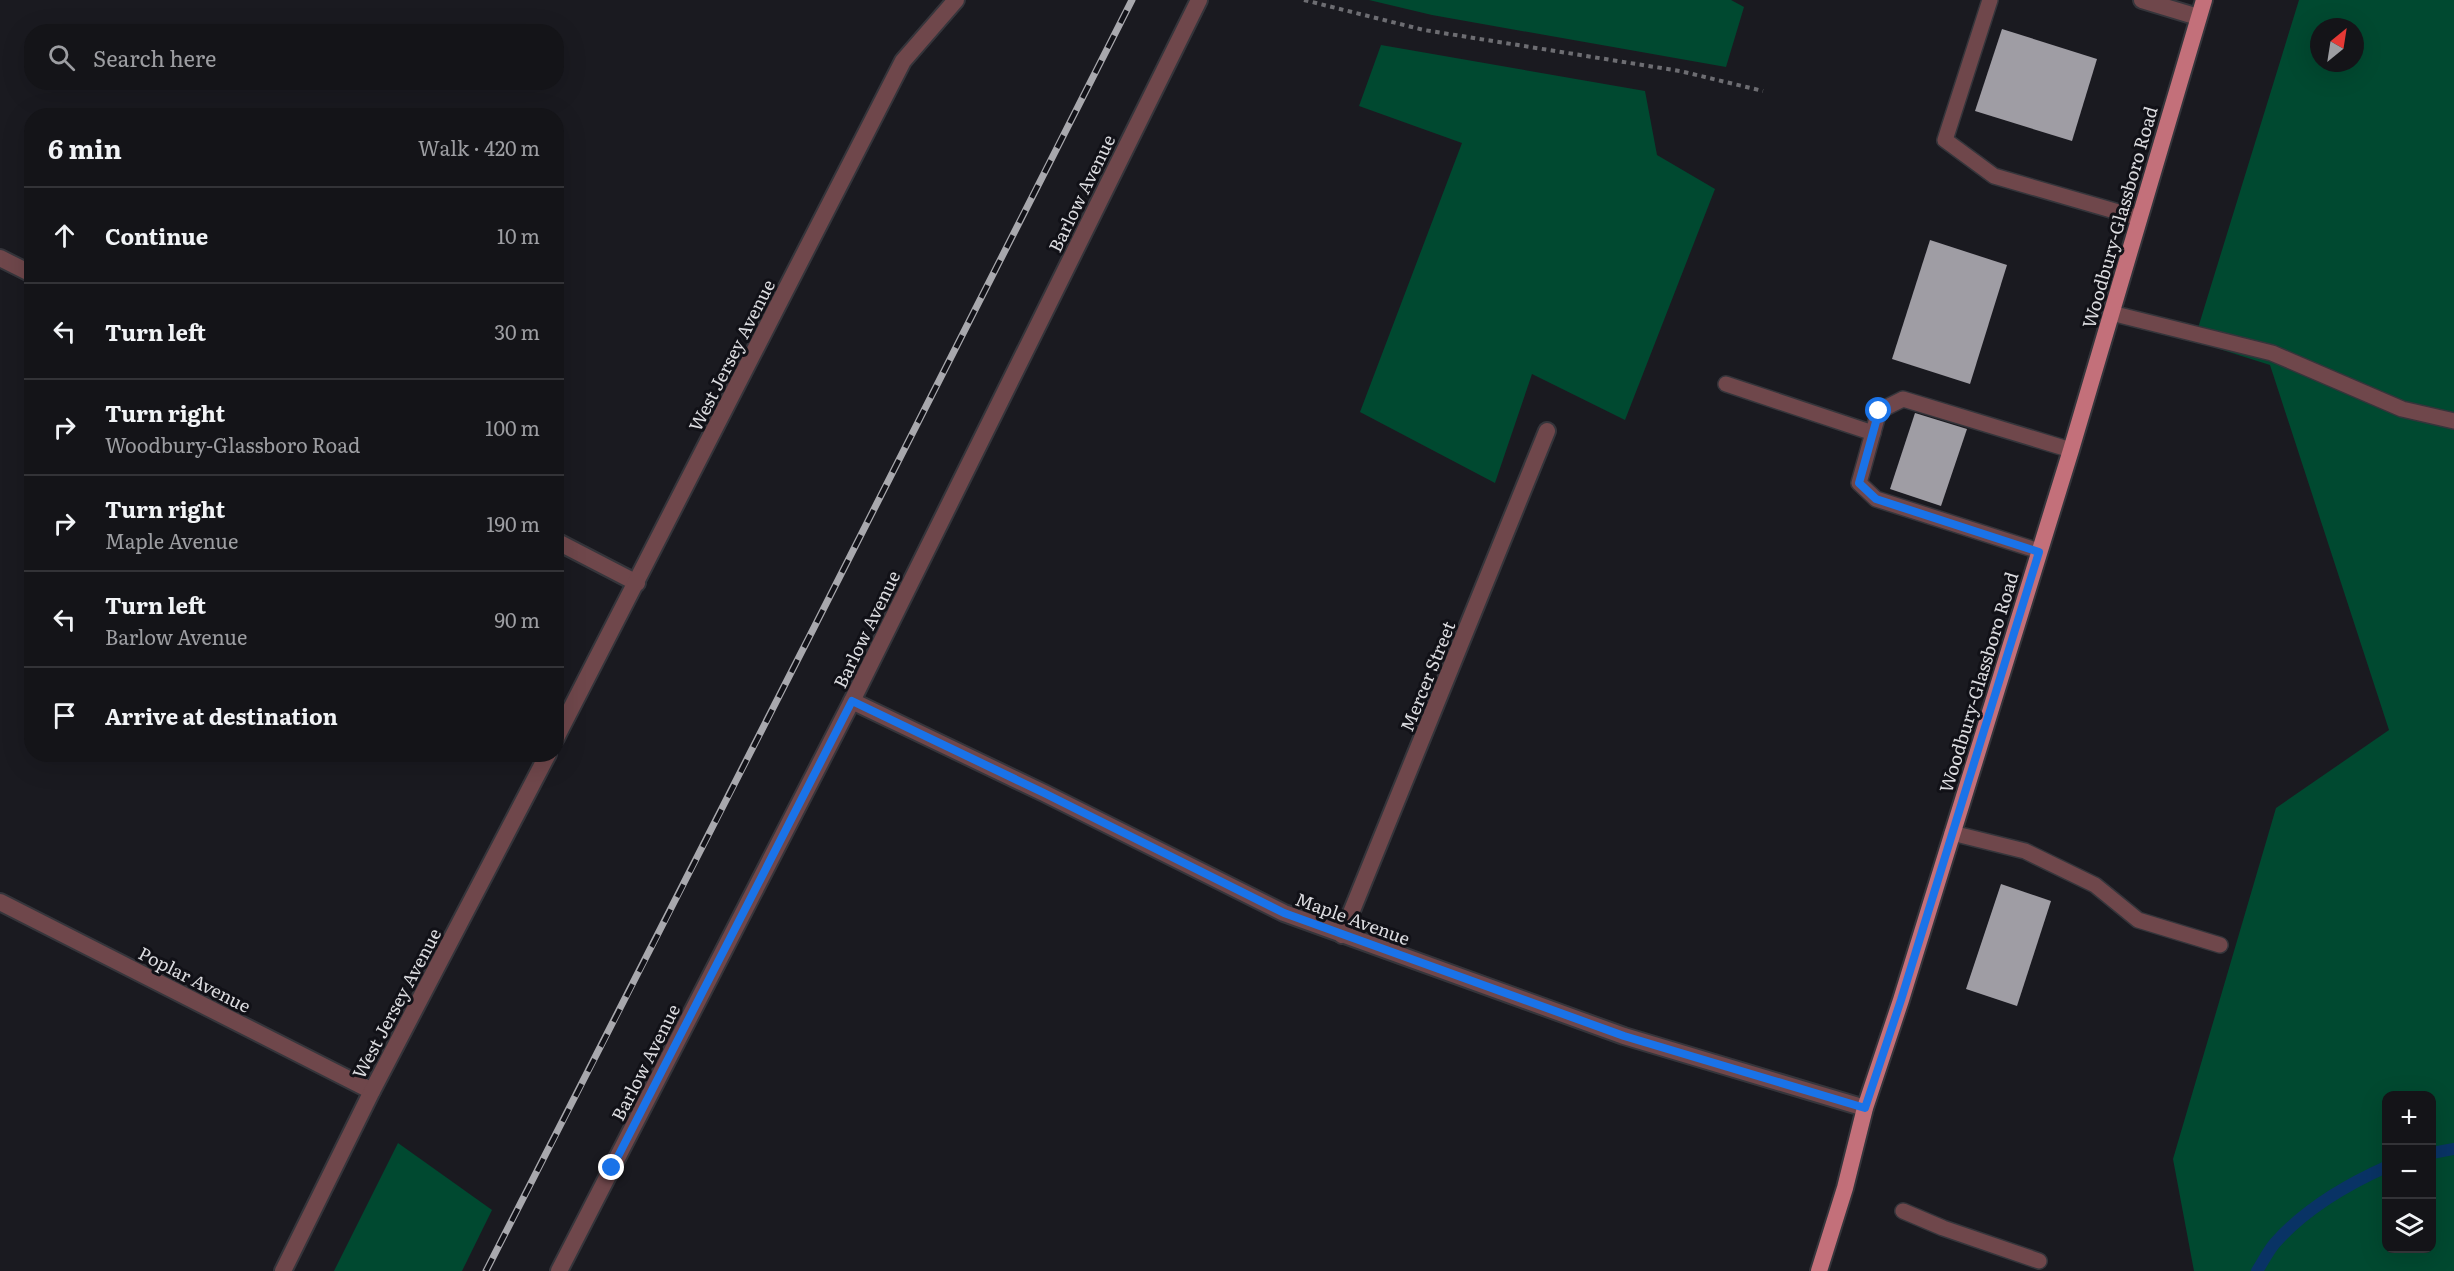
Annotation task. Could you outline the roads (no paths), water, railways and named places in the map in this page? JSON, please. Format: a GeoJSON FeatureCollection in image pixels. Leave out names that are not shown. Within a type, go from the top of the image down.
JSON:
{"type":"FeatureCollection","features":[{"type":"Feature","properties":{"kind":"main road","name":"Woodbury-Glassboro Road"},"geometry":{"type":"LineString","coordinates":[[1820,1271],[1845,1188],[1865,1108],[2071,450],[2204,0]]}},
{"type":"Feature","properties":{"kind":"street","name":"West Jersey Avenue"},"geometry":{"type":"LineString","coordinates":[[564,723],[638,583],[903,61],[956,0]]}},
{"type":"Feature","properties":{"kind":"street","name":"Barlow Avenue"},"geometry":{"type":"LineString","coordinates":[[560,1271],[852,701],[1198,0]]}},
{"type":"Feature","properties":{"kind":"street"},"geometry":{"type":"LineString","coordinates":[[2142,0],[2198,17]]}},
{"type":"Feature","properties":{"kind":"street"},"geometry":{"type":"LineString","coordinates":[[0,258],[24,270]]}},
{"type":"Feature","properties":{"kind":"street","name":"Mercer Street"},"geometry":{"type":"LineString","coordinates":[[1342,935],[1547,431]]}},
{"type":"Feature","properties":{"kind":"street"},"geometry":{"type":"LineString","coordinates":[[564,546],[638,583]]}},
{"type":"Feature","properties":{"kind":"street","name":"Maple Avenue"},"geometry":{"type":"LineString","coordinates":[[852,701],[1044,793],[1284,913],[1624,1036],[1865,1108]]}},
{"type":"Feature","properties":{"kind":"street","name":"West Jersey Avenue"},"geometry":{"type":"LineString","coordinates":[[283,1271],[372,1091],[544,762]]}},
{"type":"Feature","properties":{"kind":"street","name":"Poplar Avenue"},"geometry":{"type":"LineString","coordinates":[[0,902],[372,1091]]}},
{"type":"Feature","properties":{"kind":"lane"},"geometry":{"type":"LineString","coordinates":[[1990,0],[1945,140],[1994,176],[2139,218]]}},
{"type":"Feature","properties":{"kind":"lane"},"geometry":{"type":"LineString","coordinates":[[2111,313],[2272,353],[2402,409],[2454,421]]}},
{"type":"Feature","properties":{"kind":"lane"},"geometry":{"type":"LineString","coordinates":[[1726,384],[1873,433]]}},
{"type":"Feature","properties":{"kind":"lane"},"geometry":{"type":"LineString","coordinates":[[2039,552],[1876,499],[1859,483],[1879,411],[1903,399],[2071,450]]}},
{"type":"Feature","properties":{"kind":"lane"},"geometry":{"type":"LineString","coordinates":[[1952,833],[2025,851],[2095,885],[2138,920],[2220,945]]}},
{"type":"Feature","properties":{"kind":"lane"},"geometry":{"type":"LineString","coordinates":[[1903,1211],[1943,1228],[2039,1261]]}},
{"type":"Feature","properties":{"kind":"waterway"},"geometry":{"type":"LineString","coordinates":[[2436,1152],[2454,1149]]}},
{"type":"Feature","properties":{"kind":"waterway"},"geometry":{"type":"LineString","coordinates":[[2257,1271],[2275,1243],[2299,1219],[2341,1190],[2382,1169]]}},
{"type":"Feature","properties":{"kind":"railway"},"geometry":{"type":"LineString","coordinates":[[486,1271],[1132,0]]}}]}
